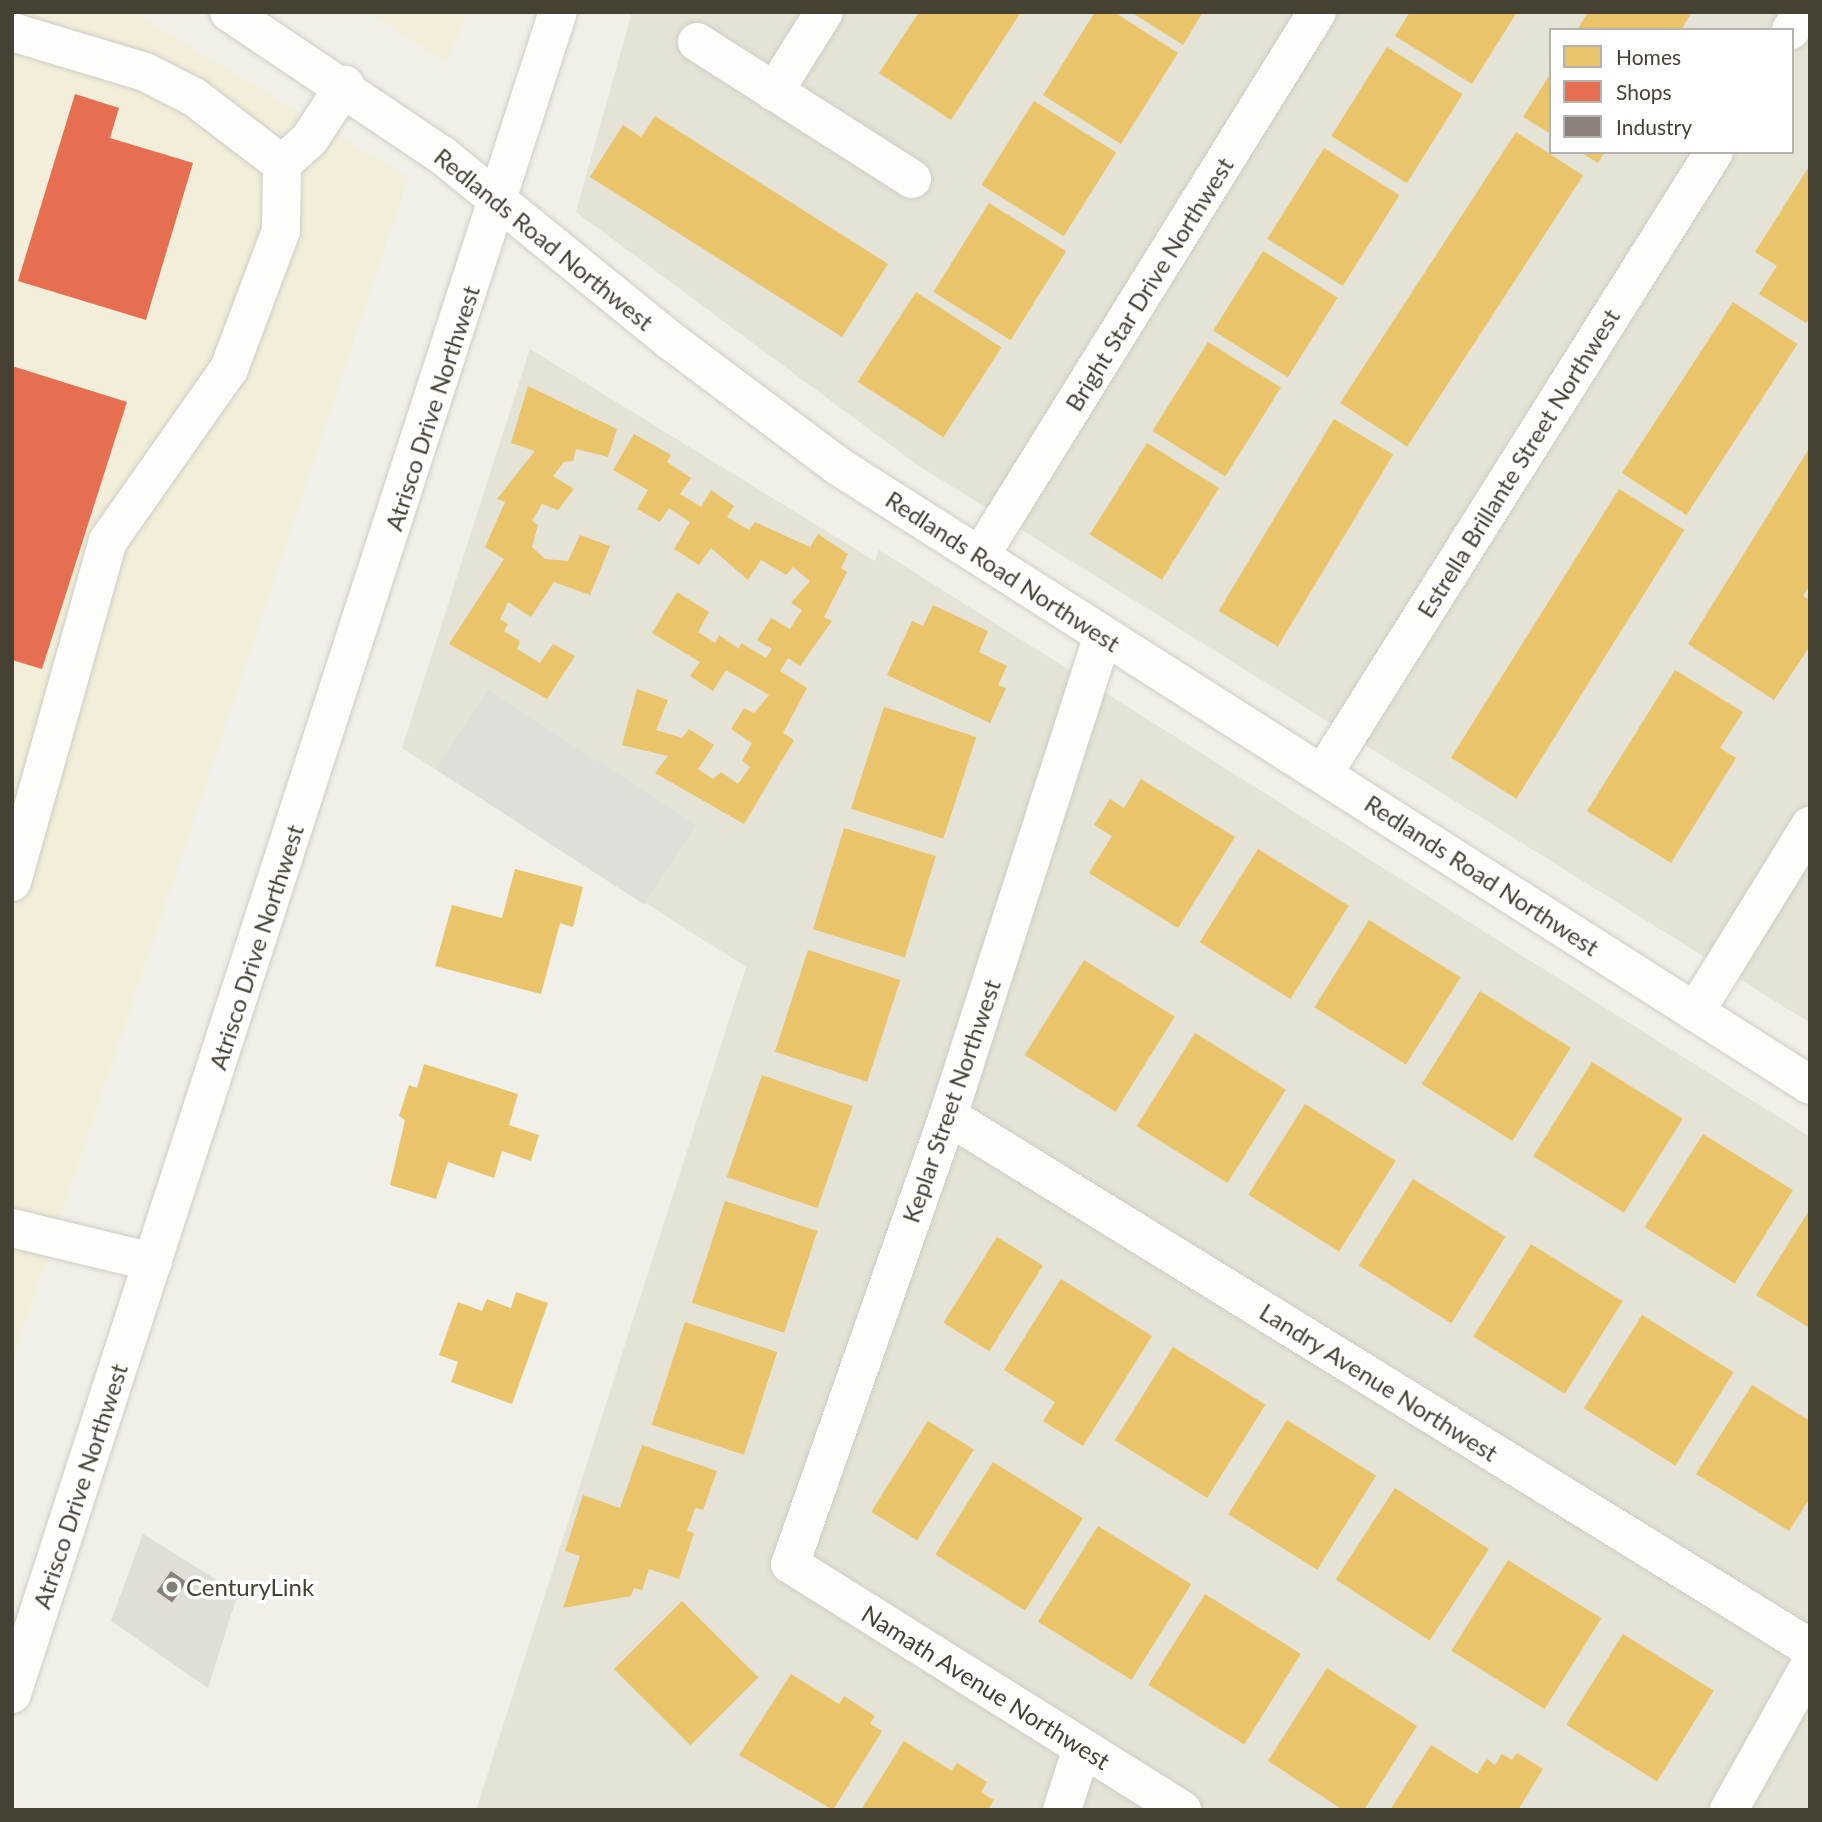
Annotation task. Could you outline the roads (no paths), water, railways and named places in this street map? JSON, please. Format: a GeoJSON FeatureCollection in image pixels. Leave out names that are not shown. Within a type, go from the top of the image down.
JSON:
{"type":"FeatureCollection","features":[{"type":"Feature","properties":{"kind":"street","name":"Redlands Road Northwest"},"geometry":{"type":"LineString","coordinates":[[229,12],[345,85],[499,200],[704,366],[838,466],[1810,1085]]}},
{"type":"Feature","properties":{"kind":"street","name":"Atrisco Drive Northwest"},"geometry":{"type":"LineString","coordinates":[[12,1694],[558,12]]}},
{"type":"Feature","properties":{"kind":"street"},"geometry":{"type":"LineString","coordinates":[[774,92],[824,12]]}},
{"type":"Feature","properties":{"kind":"street","name":"Bright Star Drive Northwest"},"geometry":{"type":"LineString","coordinates":[[979,556],[1317,12]]}},
{"type":"Feature","properties":{"kind":"street"},"geometry":{"type":"LineString","coordinates":[[1792,28],[1802,12]]}},
{"type":"Feature","properties":{"kind":"street"},"geometry":{"type":"LineString","coordinates":[[12,32],[145,72],[194,97],[282,164]]}},
{"type":"Feature","properties":{"kind":"street"},"geometry":{"type":"LineString","coordinates":[[697,42],[912,179]]}},
{"type":"Feature","properties":{"kind":"street"},"geometry":{"type":"LineString","coordinates":[[12,882],[108,541],[229,369],[281,231],[282,164],[309,140],[345,85]]}},
{"type":"Feature","properties":{"kind":"street","name":"Estrella Brillante Street Northwest"},"geometry":{"type":"LineString","coordinates":[[1323,774],[1713,154]]}},
{"type":"Feature","properties":{"kind":"street","name":"Keplar Street Northwest"},"geometry":{"type":"LineString","coordinates":[[790,1564],[948,1116],[1103,635]]}},
{"type":"Feature","properties":{"kind":"street"},"geometry":{"type":"LineString","coordinates":[[1695,1012],[1810,826]]}},
{"type":"Feature","properties":{"kind":"street","name":"Landry Avenue Northwest"},"geometry":{"type":"LineString","coordinates":[[948,1116],[1810,1648]]}},
{"type":"Feature","properties":{"kind":"street"},"geometry":{"type":"LineString","coordinates":[[12,1228],[153,1262]]}},
{"type":"Feature","properties":{"kind":"street","name":"Namath Avenue Northwest"},"geometry":{"type":"LineString","coordinates":[[790,1564],[1182,1810]]}},
{"type":"Feature","properties":{"kind":"street"},"geometry":{"type":"LineString","coordinates":[[1729,1810],[1810,1665]]}},
{"type":"Feature","properties":{"kind":"street"},"geometry":{"type":"LineString","coordinates":[[1062,1810],[1082,1748]]}},
{"type":"Feature","properties":{"kind":"place","name":"CenturyLink"},"geometry":{"type":"Point","coordinates":[172,1587]}}]}
